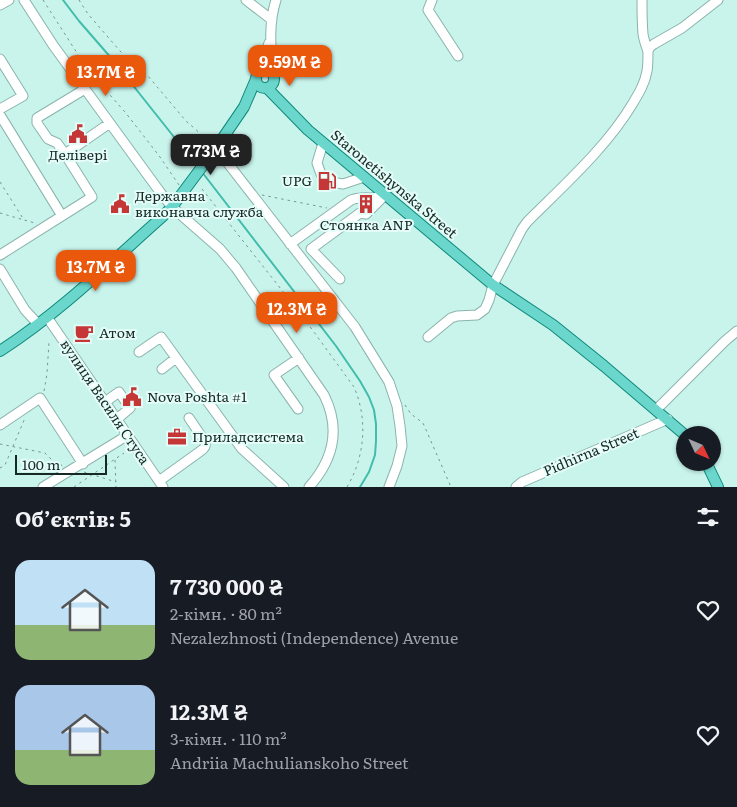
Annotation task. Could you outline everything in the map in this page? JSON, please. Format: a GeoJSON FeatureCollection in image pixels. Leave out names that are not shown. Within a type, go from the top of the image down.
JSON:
{"type":"FeatureCollection","features":[{"type":"Feature","properties":{"kind":"main road"},"geometry":{"type":"LineString","coordinates":[[0,350],[47,317],[172,207],[182,187],[216,148],[244,107],[257,76],[262,70],[268,70],[274,76],[274,83],[244,107]]}},
{"type":"Feature","properties":{"kind":"main road"},"geometry":{"type":"LineString","coordinates":[[257,76],[258,85],[265,89]]}},
{"type":"Feature","properties":{"kind":"main road","name":"Staronetishynska Street"},"geometry":{"type":"LineString","coordinates":[[274,76],[281,102]]}},
{"type":"Feature","properties":{"kind":"main road","name":"Staronetishynska Street"},"geometry":{"type":"LineString","coordinates":[[265,89],[323,143],[493,285],[553,325],[676,427]]}},
{"type":"Feature","properties":{"kind":"main road"},"geometry":{"type":"LineString","coordinates":[[710,471],[718,487]]}},
{"type":"Feature","properties":{"kind":"street"},"geometry":{"type":"LineString","coordinates":[[0,5],[9,0]]}},
{"type":"Feature","properties":{"kind":"street"},"geometry":{"type":"LineString","coordinates":[[24,0],[53,45],[172,207],[220,249],[231,262],[316,383],[328,405],[333,426],[333,438],[323,470],[309,487]]}},
{"type":"Feature","properties":{"kind":"street"},"geometry":{"type":"LineString","coordinates":[[246,0],[272,20]]}},
{"type":"Feature","properties":{"kind":"street"},"geometry":{"type":"LineString","coordinates":[[274,76],[270,41],[276,0]]}},
{"type":"Feature","properties":{"kind":"street"},"geometry":{"type":"LineString","coordinates":[[432,0],[428,10],[458,56]]}},
{"type":"Feature","properties":{"kind":"street"},"geometry":{"type":"LineString","coordinates":[[428,337],[451,318],[477,315],[482,312],[488,304],[493,285],[522,229],[536,212],[594,154],[628,112],[646,80],[648,69],[648,51],[645,46],[643,32],[642,0]]}},
{"type":"Feature","properties":{"kind":"street"},"geometry":{"type":"LineString","coordinates":[[648,51],[654,44],[682,28],[718,0]]}},
{"type":"Feature","properties":{"kind":"street"},"geometry":{"type":"LineString","coordinates":[[257,76],[270,41]]}},
{"type":"Feature","properties":{"kind":"street"},"geometry":{"type":"LineString","coordinates":[[0,59],[23,96],[0,110]]}},
{"type":"Feature","properties":{"kind":"street"},"geometry":{"type":"LineString","coordinates":[[0,255],[92,197],[58,143],[48,139],[37,118],[85,89]]}},
{"type":"Feature","properties":{"kind":"street"},"geometry":{"type":"LineString","coordinates":[[0,116],[62,216]]}},
{"type":"Feature","properties":{"kind":"street"},"geometry":{"type":"LineString","coordinates":[[65,154],[110,123]]}},
{"type":"Feature","properties":{"kind":"street"},"geometry":{"type":"LineString","coordinates":[[323,143],[317,163],[321,174],[336,184],[343,184],[364,177]]}},
{"type":"Feature","properties":{"kind":"street"},"geometry":{"type":"LineString","coordinates":[[216,148],[355,327],[389,382],[397,406],[402,446],[389,487]]}},
{"type":"Feature","properties":{"kind":"street"},"geometry":{"type":"LineString","coordinates":[[290,244],[356,198],[379,198],[385,195]]}},
{"type":"Feature","properties":{"kind":"street"},"geometry":{"type":"LineString","coordinates":[[340,279],[311,249],[360,213],[366,214],[385,195]]}},
{"type":"Feature","properties":{"kind":"street"},"geometry":{"type":"LineString","coordinates":[[1,274],[25,310],[38,324]]}},
{"type":"Feature","properties":{"kind":"street","name":"вулиця Василя Стуса"},"geometry":{"type":"LineString","coordinates":[[47,317],[161,484]]}},
{"type":"Feature","properties":{"kind":"street"},"geometry":{"type":"LineString","coordinates":[[656,410],[737,331]]}},
{"type":"Feature","properties":{"kind":"street"},"geometry":{"type":"LineString","coordinates":[[139,352],[161,337],[242,449],[284,487]]}},
{"type":"Feature","properties":{"kind":"street"},"geometry":{"type":"LineString","coordinates":[[162,369],[176,358]]}},
{"type":"Feature","properties":{"kind":"street"},"geometry":{"type":"LineString","coordinates":[[298,409],[274,375],[299,358]]}},
{"type":"Feature","properties":{"kind":"street"},"geometry":{"type":"LineString","coordinates":[[105,402],[119,392],[130,408],[117,419]]}},
{"type":"Feature","properties":{"kind":"street"},"geometry":{"type":"LineString","coordinates":[[0,425],[40,398],[82,464]]}},
{"type":"Feature","properties":{"kind":"street"},"geometry":{"type":"LineString","coordinates":[[161,484],[205,447],[204,440],[189,418]]}},
{"type":"Feature","properties":{"kind":"street","name":"Pidhirna Street"},"geometry":{"type":"LineString","coordinates":[[516,487],[522,482],[668,419]]}},
{"type":"Feature","properties":{"kind":"street"},"geometry":{"type":"LineString","coordinates":[[43,487],[128,435]]}},
{"type":"Feature","properties":{"kind":"path"},"geometry":{"type":"LineString","coordinates":[[43,0],[88,70],[125,112],[182,187]]}},
{"type":"Feature","properties":{"kind":"path"},"geometry":{"type":"LineString","coordinates":[[79,0],[88,14],[120,51],[148,76],[186,121],[216,148]]}},
{"type":"Feature","properties":{"kind":"path"},"geometry":{"type":"LineString","coordinates":[[0,182],[24,220]]}},
{"type":"Feature","properties":{"kind":"path"},"geometry":{"type":"LineString","coordinates":[[202,189],[303,318],[354,387],[362,412],[363,423],[358,463],[347,487]]}},
{"type":"Feature","properties":{"kind":"path"},"geometry":{"type":"LineString","coordinates":[[252,194],[338,210]]}},
{"type":"Feature","properties":{"kind":"path"},"geometry":{"type":"LineString","coordinates":[[0,213],[46,226]]}},
{"type":"Feature","properties":{"kind":"path"},"geometry":{"type":"LineString","coordinates":[[40,398],[45,390],[49,342]]}},
{"type":"Feature","properties":{"kind":"path"},"geometry":{"type":"LineString","coordinates":[[0,468],[5,465],[32,403]]}},
{"type":"Feature","properties":{"kind":"path"},"geometry":{"type":"LineString","coordinates":[[406,406],[411,414],[422,424],[450,487]]}},
{"type":"Feature","properties":{"kind":"path"},"geometry":{"type":"LineString","coordinates":[[0,444],[45,453],[55,463],[116,482]]}},
{"type":"Feature","properties":{"kind":"path"},"geometry":{"type":"LineString","coordinates":[[74,487],[124,453]]}},
{"type":"Feature","properties":{"kind":"path"},"geometry":{"type":"LineString","coordinates":[[115,459],[116,487]]}},
{"type":"Feature","properties":{"kind":"waterway"},"geometry":{"type":"LineString","coordinates":[[63,0],[197,166]]}},
{"type":"Feature","properties":{"kind":"waterway"},"geometry":{"type":"LineString","coordinates":[[202,172],[336,346],[369,397],[374,410],[376,424],[375,455],[369,472],[360,487]]}},
{"type":"Feature","properties":{"kind":"place","name":"Делівері"},"geometry":{"type":"Point","coordinates":[78,134]}},
{"type":"Feature","properties":{"kind":"place","name":"UPG"},"geometry":{"type":"Point","coordinates":[327,181]}},
{"type":"Feature","properties":{"kind":"place","name":"Державна виконавча служба"},"geometry":{"type":"Point","coordinates":[120,204]}},
{"type":"Feature","properties":{"kind":"place","name":"Стоянка ANP"},"geometry":{"type":"Point","coordinates":[366,204]}},
{"type":"Feature","properties":{"kind":"place","name":"Атом"},"geometry":{"type":"Point","coordinates":[84,333]}},
{"type":"Feature","properties":{"kind":"place","name":"Nova Poshta #1"},"geometry":{"type":"Point","coordinates":[132,397]}},
{"type":"Feature","properties":{"kind":"place","name":"Приладсистема"},"geometry":{"type":"Point","coordinates":[177,437]}}]}
